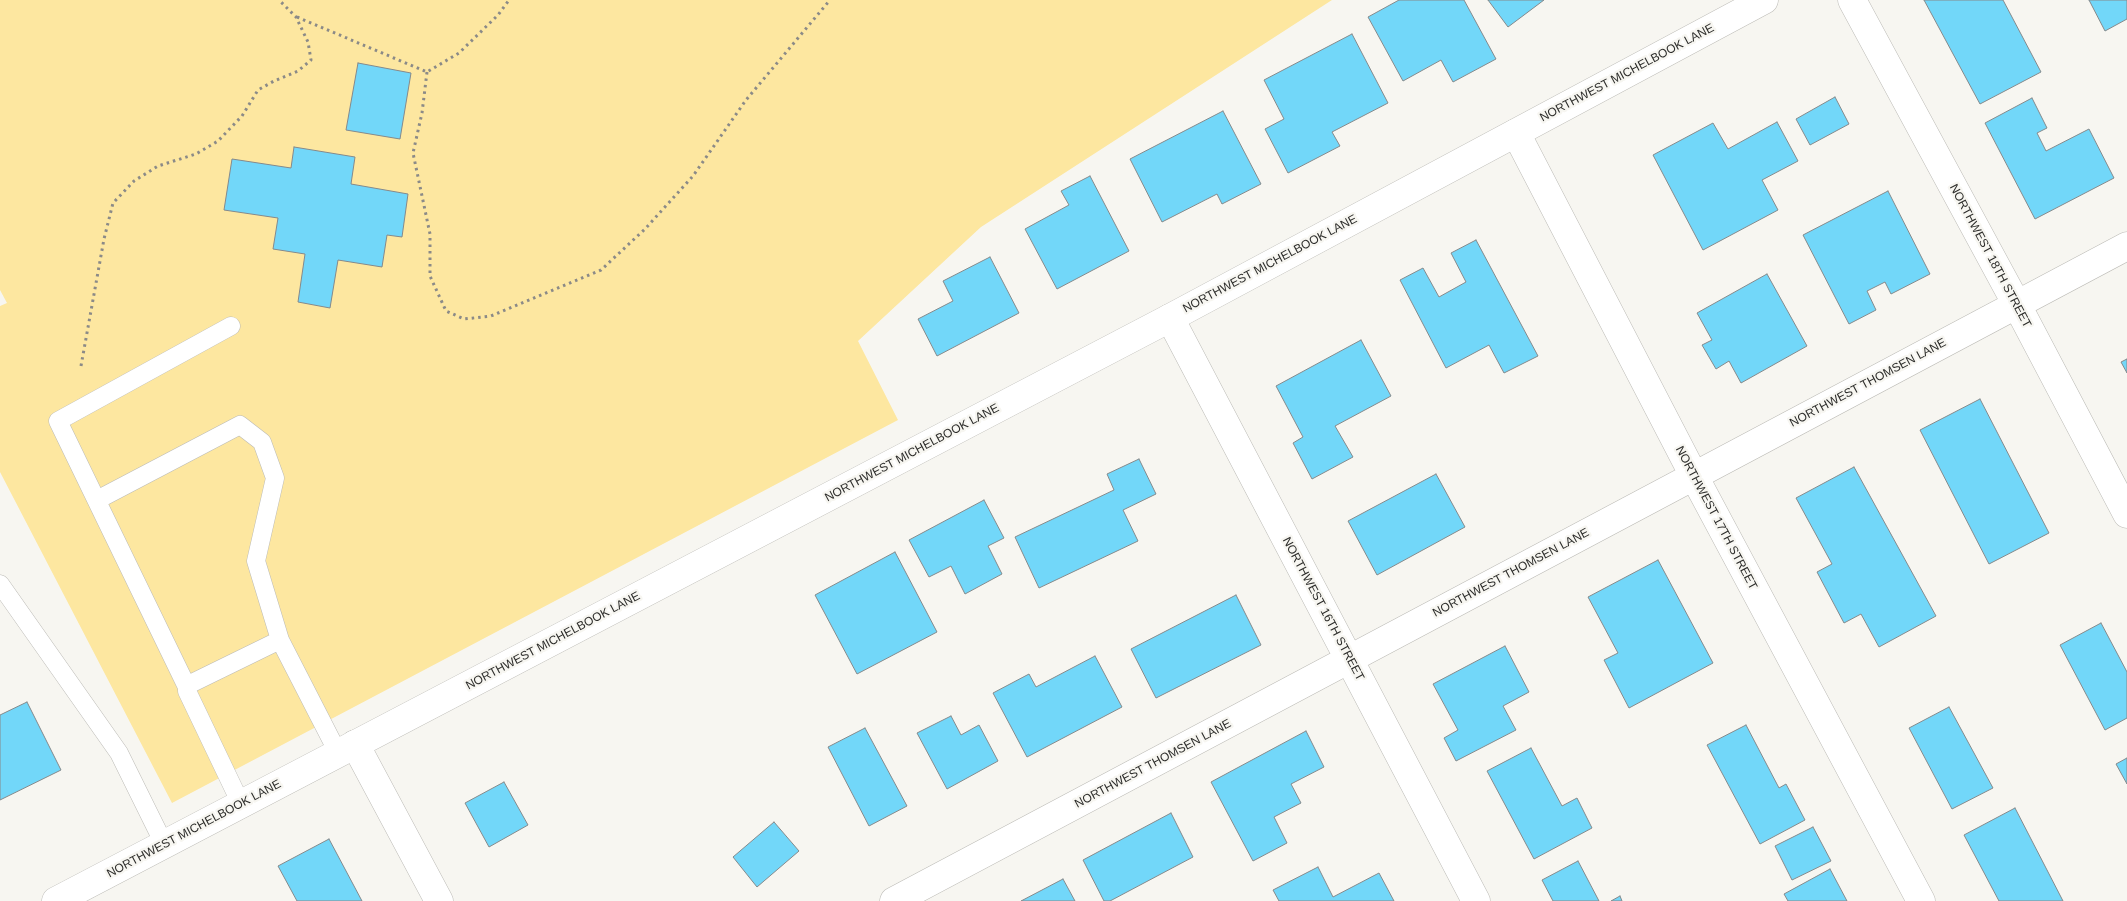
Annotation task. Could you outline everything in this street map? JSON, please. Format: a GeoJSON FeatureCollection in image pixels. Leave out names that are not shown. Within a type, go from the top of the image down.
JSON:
{"type":"FeatureCollection","features":[{"type":"Feature","properties":{"kind":"street","name":"NORTHWEST MICHELBOOK LANE"},"geometry":{"type":"LineString","coordinates":[[56,901],[1170,318],[1764,0]]}},
{"type":"Feature","properties":{"kind":"street","name":"NORTHWEST 18TH STREET"},"geometry":{"type":"LineString","coordinates":[[1852,0],[2017,305],[2127,514]]}},
{"type":"Feature","properties":{"kind":"street","name":"NORTHWEST 17TH STREET"},"geometry":{"type":"LineString","coordinates":[[1516,133],[1694,476],[1921,901]]}},
{"type":"Feature","properties":{"kind":"street","name":"NORTHWEST THOMSEN LANE"},"geometry":{"type":"LineString","coordinates":[[894,901],[2127,246]]}},
{"type":"Feature","properties":{"kind":"street","name":"NORTHWEST 16TH STREET"},"geometry":{"type":"LineString","coordinates":[[1170,318],[1476,901]]}},
{"type":"Feature","properties":{"kind":"street"},"geometry":{"type":"LineString","coordinates":[[347,749],[439,901]]}},
{"type":"Feature","properties":{"kind":"lane"},"geometry":{"type":"LineString","coordinates":[[230,326],[58,421],[241,804]]}},
{"type":"Feature","properties":{"kind":"lane"},"geometry":{"type":"LineString","coordinates":[[97,500],[240,425],[262,442],[275,478],[256,561],[281,641],[347,749]]}},
{"type":"Feature","properties":{"kind":"lane"},"geometry":{"type":"LineString","coordinates":[[0,584],[119,753],[164,844]]}},
{"type":"Feature","properties":{"kind":"lane"},"geometry":{"type":"LineString","coordinates":[[187,689],[281,641]]}},
{"type":"Feature","properties":{"kind":"path"},"geometry":{"type":"LineString","coordinates":[[81,366],[104,239],[113,203],[134,181],[158,166],[196,154],[218,141],[242,116],[258,90],[298,71],[311,60],[308,42],[296,17],[279,0]]}},
{"type":"Feature","properties":{"kind":"path"},"geometry":{"type":"LineString","coordinates":[[427,72],[459,54],[509,0]]}},
{"type":"Feature","properties":{"kind":"path"},"geometry":{"type":"LineString","coordinates":[[427,72],[422,113],[413,153],[430,234],[430,276],[446,311],[464,319],[491,316],[601,270],[645,229],[692,176],[746,100],[830,0]]}},
{"type":"Feature","properties":{"kind":"path"},"geometry":{"type":"LineString","coordinates":[[296,17],[427,72]]}},
{"type":"Feature","properties":{"kind":"shaded area"},"geometry":{"type":"Polygon","coordinates":[[[0,0],[1332,0],[981,227],[858,341],[898,420],[172,803],[0,472],[0,306],[7,303],[0,290],[0,0]]]}},
{"type":"Feature","properties":{"kind":"building"},"geometry":{"type":"Polygon","coordinates":[[[1399,0],[1464,0],[1496,59],[1453,82],[1441,60],[1403,81],[1368,17],[1399,0]]]}},
{"type":"Feature","properties":{"kind":"building"},"geometry":{"type":"Polygon","coordinates":[[[1488,0],[1544,0],[1508,27],[1488,0]]]}},
{"type":"Feature","properties":{"kind":"building"},"geometry":{"type":"Polygon","coordinates":[[[1924,0],[2003,0],[2041,72],[1980,104],[1924,0]]]}},
{"type":"Feature","properties":{"kind":"building"},"geometry":{"type":"Polygon","coordinates":[[[2089,0],[2127,0],[2127,19],[2105,31],[2089,0]]]}},
{"type":"Feature","properties":{"kind":"building"},"geometry":{"type":"Polygon","coordinates":[[[1352,34],[1388,103],[1332,132],[1340,146],[1288,173],[1265,129],[1284,119],[1264,80],[1352,34]]]}},
{"type":"Feature","properties":{"kind":"building"},"geometry":{"type":"Polygon","coordinates":[[[358,63],[411,73],[400,139],[346,130],[358,63]]]}},
{"type":"Feature","properties":{"kind":"building"},"geometry":{"type":"Polygon","coordinates":[[[1835,97],[1849,124],[1810,145],[1796,119],[1835,97]]]}},
{"type":"Feature","properties":{"kind":"building"},"geometry":{"type":"Polygon","coordinates":[[[2032,98],[2047,128],[2037,133],[2046,151],[2089,129],[2114,178],[2035,219],[1985,123],[2032,98]]]}},
{"type":"Feature","properties":{"kind":"building"},"geometry":{"type":"Polygon","coordinates":[[[1223,111],[1261,184],[1222,204],[1217,194],[1162,222],[1130,159],[1223,111]]]}},
{"type":"Feature","properties":{"kind":"building"},"geometry":{"type":"Polygon","coordinates":[[[1777,122],[1798,161],[1762,180],[1778,210],[1703,250],[1653,155],[1713,123],[1728,149],[1777,122]]]}},
{"type":"Feature","properties":{"kind":"building"},"geometry":{"type":"Polygon","coordinates":[[[294,147],[355,157],[351,184],[408,194],[402,237],[387,235],[382,267],[338,260],[330,308],[298,302],[305,254],[273,249],[278,218],[224,210],[232,159],[291,168],[294,147]]]}},
{"type":"Feature","properties":{"kind":"building"},"geometry":{"type":"Polygon","coordinates":[[[1090,176],[1129,251],[1057,289],[1025,229],[1069,205],[1061,191],[1090,176]]]}},
{"type":"Feature","properties":{"kind":"building"},"geometry":{"type":"Polygon","coordinates":[[[1888,191],[1930,274],[1891,294],[1885,282],[1867,291],[1876,310],[1849,324],[1803,235],[1888,191]]]}},
{"type":"Feature","properties":{"kind":"building"},"geometry":{"type":"Polygon","coordinates":[[[1476,240],[1538,356],[1504,373],[1489,345],[1446,368],[1400,280],[1423,268],[1439,297],[1466,282],[1451,253],[1476,240]]]}},
{"type":"Feature","properties":{"kind":"building"},"geometry":{"type":"Polygon","coordinates":[[[990,257],[1019,313],[937,356],[918,319],[953,301],[943,281],[990,257]]]}},
{"type":"Feature","properties":{"kind":"building"},"geometry":{"type":"Polygon","coordinates":[[[1767,274],[1807,346],[1741,383],[1729,361],[1716,369],[1702,345],[1712,340],[1697,313],[1767,274]]]}},
{"type":"Feature","properties":{"kind":"building"},"geometry":{"type":"Polygon","coordinates":[[[1361,340],[1391,396],[1335,426],[1353,457],[1312,479],[1293,443],[1303,437],[1276,386],[1361,340]]]}},
{"type":"Feature","properties":{"kind":"building"},"geometry":{"type":"Polygon","coordinates":[[[2127,359],[2127,373],[2121,362],[2127,359]]]}},
{"type":"Feature","properties":{"kind":"building"},"geometry":{"type":"Polygon","coordinates":[[[1980,399],[2049,533],[1989,564],[1920,430],[1980,399]]]}},
{"type":"Feature","properties":{"kind":"building"},"geometry":{"type":"Polygon","coordinates":[[[1139,459],[1156,494],[1123,510],[1138,541],[1039,588],[1015,537],[1114,490],[1107,474],[1139,459]]]}},
{"type":"Feature","properties":{"kind":"building"},"geometry":{"type":"Polygon","coordinates":[[[1854,467],[1936,616],[1879,647],[1861,614],[1844,623],[1817,572],[1832,564],[1796,498],[1854,467]]]}},
{"type":"Feature","properties":{"kind":"building"},"geometry":{"type":"Polygon","coordinates":[[[1436,474],[1465,527],[1377,575],[1348,521],[1436,474]]]}},
{"type":"Feature","properties":{"kind":"building"},"geometry":{"type":"Polygon","coordinates":[[[984,500],[1004,538],[988,546],[1002,574],[965,594],[951,566],[929,577],[909,540],[984,500]]]}},
{"type":"Feature","properties":{"kind":"building"},"geometry":{"type":"Polygon","coordinates":[[[895,552],[937,632],[857,674],[815,595],[895,552]]]}},
{"type":"Feature","properties":{"kind":"building"},"geometry":{"type":"Polygon","coordinates":[[[1658,560],[1713,663],[1629,708],[1604,660],[1618,653],[1588,597],[1658,560]]]}},
{"type":"Feature","properties":{"kind":"building"},"geometry":{"type":"Polygon","coordinates":[[[1236,595],[1261,645],[1156,698],[1131,649],[1236,595]]]}},
{"type":"Feature","properties":{"kind":"building"},"geometry":{"type":"Polygon","coordinates":[[[2101,623],[2127,672],[2127,718],[2105,730],[2060,645],[2101,623]]]}},
{"type":"Feature","properties":{"kind":"building"},"geometry":{"type":"Polygon","coordinates":[[[1505,646],[1529,692],[1503,706],[1516,730],[1456,761],[1444,738],[1458,730],[1433,684],[1505,646]]]}},
{"type":"Feature","properties":{"kind":"building"},"geometry":{"type":"Polygon","coordinates":[[[1095,656],[1122,707],[1027,757],[993,693],[1029,674],[1036,687],[1095,656]]]}},
{"type":"Feature","properties":{"kind":"building"},"geometry":{"type":"Polygon","coordinates":[[[27,702],[61,770],[0,800],[0,715],[27,702]]]}},
{"type":"Feature","properties":{"kind":"building"},"geometry":{"type":"Polygon","coordinates":[[[1949,707],[1993,788],[1952,809],[1909,728],[1949,707]]]}},
{"type":"Feature","properties":{"kind":"building"},"geometry":{"type":"Polygon","coordinates":[[[951,716],[961,735],[979,725],[998,761],[947,789],[917,733],[951,716]]]}},
{"type":"Feature","properties":{"kind":"building"},"geometry":{"type":"Polygon","coordinates":[[[1746,725],[1779,788],[1786,784],[1805,820],[1760,844],[1707,745],[1746,725]]]}},
{"type":"Feature","properties":{"kind":"building"},"geometry":{"type":"Polygon","coordinates":[[[865,728],[907,806],[869,826],[828,747],[865,728]]]}},
{"type":"Feature","properties":{"kind":"building"},"geometry":{"type":"Polygon","coordinates":[[[1306,731],[1324,767],[1291,784],[1301,803],[1274,817],[1287,843],[1253,861],[1211,782],[1306,731]]]}},
{"type":"Feature","properties":{"kind":"building"},"geometry":{"type":"Polygon","coordinates":[[[1531,748],[1562,806],[1577,798],[1592,828],[1534,859],[1487,771],[1531,748]]]}},
{"type":"Feature","properties":{"kind":"building"},"geometry":{"type":"Polygon","coordinates":[[[2127,758],[2127,784],[2116,764],[2127,758]]]}},
{"type":"Feature","properties":{"kind":"building"},"geometry":{"type":"Polygon","coordinates":[[[504,782],[528,825],[489,847],[465,803],[504,782]]]}},
{"type":"Feature","properties":{"kind":"building"},"geometry":{"type":"Polygon","coordinates":[[[2015,808],[2063,901],[1999,901],[1964,835],[2015,808]]]}},
{"type":"Feature","properties":{"kind":"building"},"geometry":{"type":"Polygon","coordinates":[[[1171,813],[1193,857],[1110,901],[1104,901],[1083,860],[1171,813]]]}},
{"type":"Feature","properties":{"kind":"building"},"geometry":{"type":"Polygon","coordinates":[[[774,822],[799,851],[757,887],[733,857],[774,822]]]}},
{"type":"Feature","properties":{"kind":"building"},"geometry":{"type":"Polygon","coordinates":[[[1813,827],[1831,861],[1792,880],[1775,846],[1813,827]]]}},
{"type":"Feature","properties":{"kind":"building"},"geometry":{"type":"Polygon","coordinates":[[[329,839],[362,901],[297,901],[278,866],[329,839]]]}},
{"type":"Feature","properties":{"kind":"building"},"geometry":{"type":"Polygon","coordinates":[[[1578,861],[1599,901],[1553,901],[1542,880],[1578,861]]]}},
{"type":"Feature","properties":{"kind":"building"},"geometry":{"type":"Polygon","coordinates":[[[1318,867],[1333,897],[1379,873],[1394,901],[1279,901],[1273,890],[1318,867]]]}},
{"type":"Feature","properties":{"kind":"building"},"geometry":{"type":"Polygon","coordinates":[[[1830,869],[1847,901],[1788,901],[1784,894],[1830,869]]]}},
{"type":"Feature","properties":{"kind":"building"},"geometry":{"type":"Polygon","coordinates":[[[1063,879],[1075,901],[1021,901],[1063,879]]]}},
{"type":"Feature","properties":{"kind":"building"},"geometry":{"type":"Polygon","coordinates":[[[1620,896],[1622,901],[1611,901],[1620,896]]]}}]}
